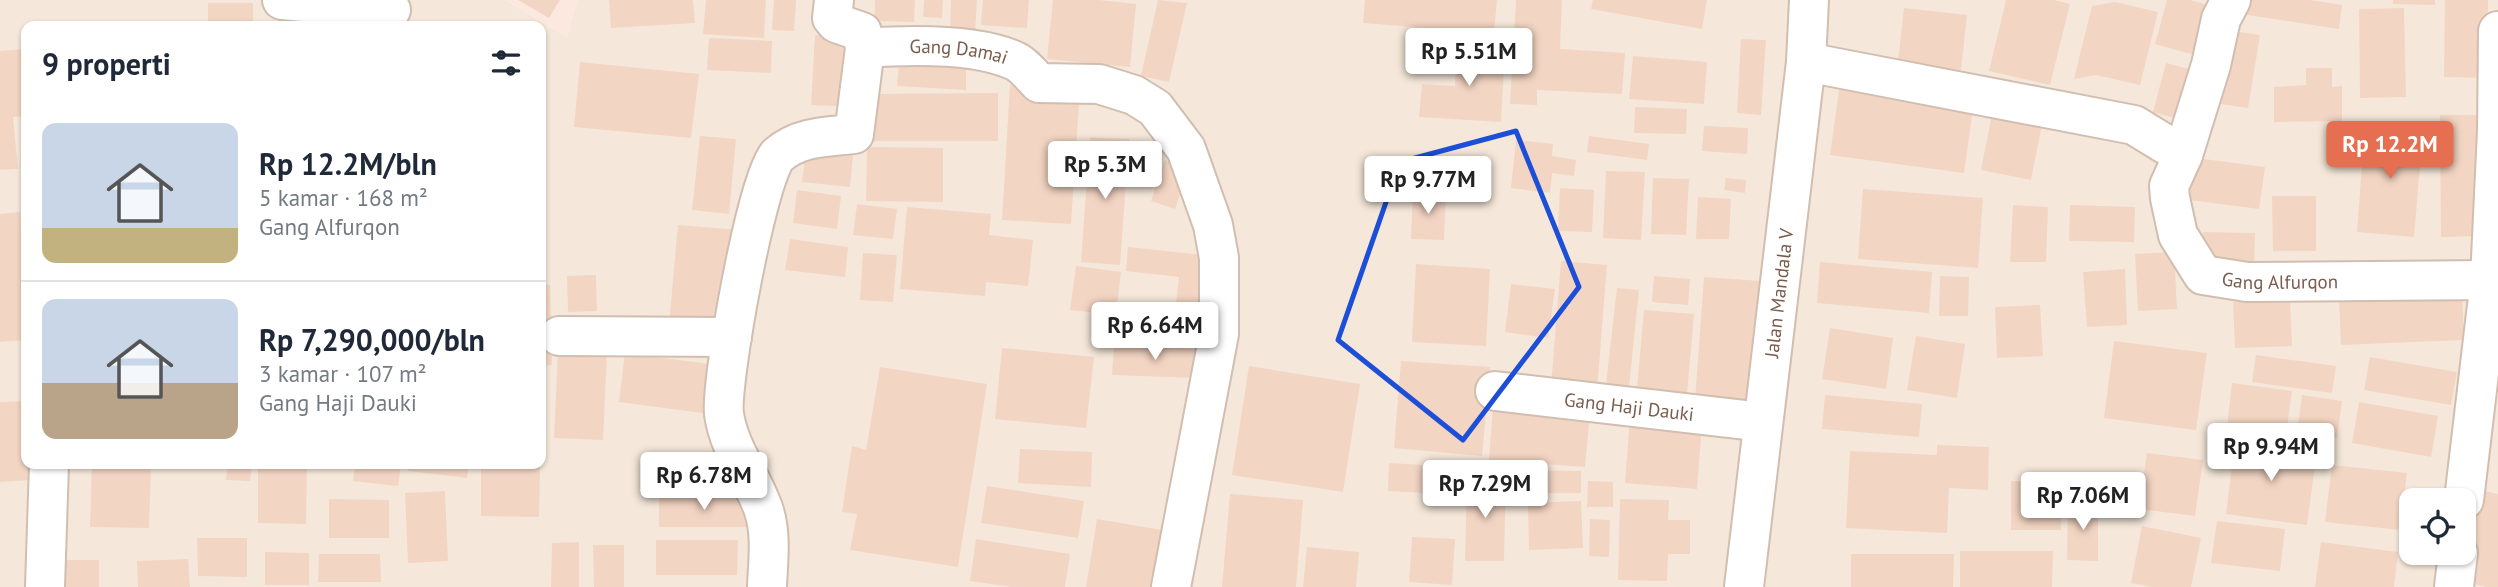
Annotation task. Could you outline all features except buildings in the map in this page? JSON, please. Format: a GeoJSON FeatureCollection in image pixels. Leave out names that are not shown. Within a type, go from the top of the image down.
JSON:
{"type":"FeatureCollection","features":[{"type":"Feature","properties":{"kind":"street"},"geometry":{"type":"LineString","coordinates":[[282,0],[391,10]]}},
{"type":"Feature","properties":{"kind":"street"},"geometry":{"type":"LineString","coordinates":[[767,587],[769,545],[763,509],[729,440],[724,411],[732,337],[756,212],[775,157],[799,141],[854,134],[865,48],[862,32],[832,19],[834,0]]}},
{"type":"Feature","properties":{"kind":"street","name":"Jalan Mandala V"},"geometry":{"type":"LineString","coordinates":[[1744,587],[1806,61],[1809,0]]}},
{"type":"Feature","properties":{"kind":"street","name":"Gang Alfurqon"},"geometry":{"type":"LineString","coordinates":[[2231,0],[2221,19],[2211,65],[2183,155],[2169,186],[2169,198],[2178,235],[2203,275],[2247,282],[2490,280]]}},
{"type":"Feature","properties":{"kind":"street"},"geometry":{"type":"LineString","coordinates":[[2465,488],[2490,280],[2497,131],[2498,31]]}},
{"type":"Feature","properties":{"kind":"street","name":"Gang Damai"},"geometry":{"type":"LineString","coordinates":[[865,48],[898,46],[981,51],[1017,62],[1039,83],[1099,84],[1134,95],[1155,108],[1186,149],[1213,225],[1219,258],[1219,334],[1171,587]]}},
{"type":"Feature","properties":{"kind":"street"},"geometry":{"type":"LineString","coordinates":[[1806,61],[2134,125],[2183,155]]}},
{"type":"Feature","properties":{"kind":"street"},"geometry":{"type":"LineString","coordinates":[[559,336],[732,337]]}},
{"type":"Feature","properties":{"kind":"street","name":"Gang Haji Dauki"},"geometry":{"type":"LineString","coordinates":[[1495,391],[1763,422]]}},
{"type":"Feature","properties":{"kind":"street"},"geometry":{"type":"LineString","coordinates":[[45,587],[49,469]]}},
{"type":"Feature","properties":{"kind":"street"},"geometry":{"type":"LineString","coordinates":[[2454,587],[2457,565]]}},
{"type":"Feature","properties":{"kind":"highlighted area"},"geometry":{"type":"Polygon","coordinates":[[[1516,131],[1579,287],[1463,440],[1338,340],[1400,162],[1516,131]]]}},
{"type":"Feature","properties":{"kind":"shaded area"},"geometry":{"type":"Polygon","coordinates":[[[0,0],[505,0],[540,21],[21,21],[21,469],[546,469],[546,24],[567,37],[577,0],[2498,0],[2498,587],[0,587],[0,0]]]}},
{"type":"Feature","properties":{"kind":"shaded area"},"geometry":{"type":"Polygon","coordinates":[[[505,0],[577,0],[567,37],[546,24],[546,21],[540,21],[505,0]]]}}]}
